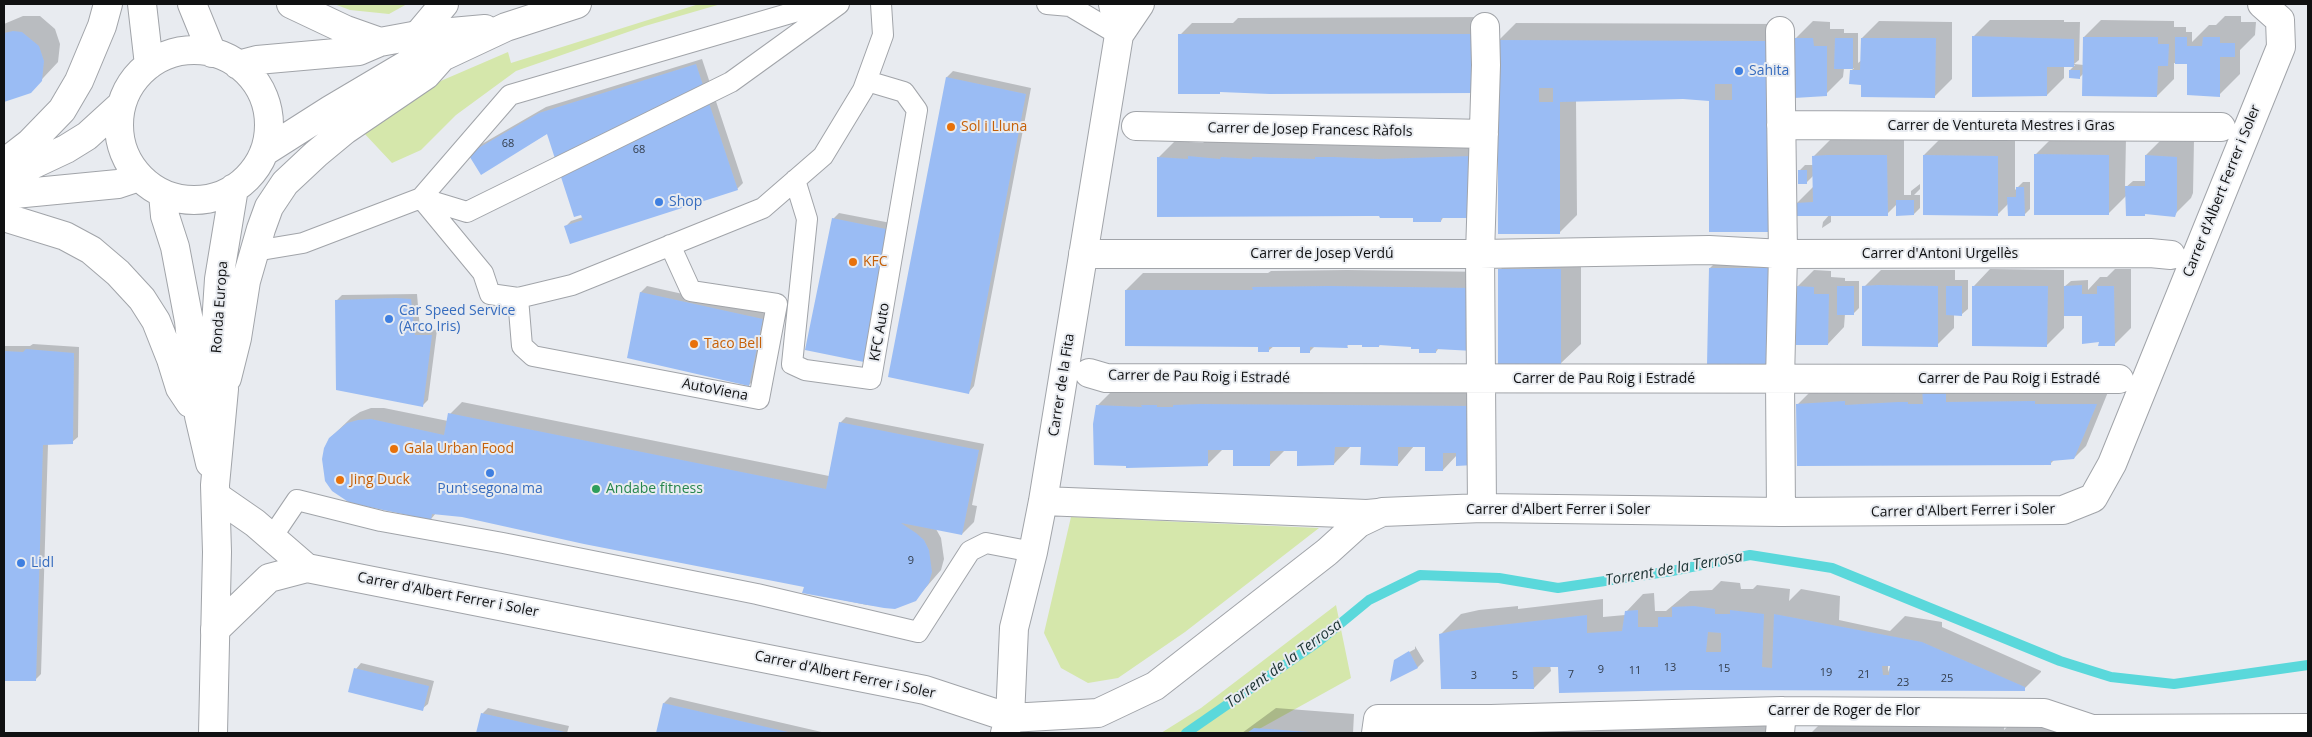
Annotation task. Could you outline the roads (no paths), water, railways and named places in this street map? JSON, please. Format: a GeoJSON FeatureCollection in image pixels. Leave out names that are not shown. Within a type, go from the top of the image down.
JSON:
{"type":"FeatureCollection","features":[{"type":"Feature","properties":{"kind":"street"},"geometry":{"type":"LineString","coordinates":[[4,163],[30,142],[62,110],[79,81],[102,26],[108,4]]}},
{"type":"Feature","properties":{"kind":"street"},"geometry":{"type":"LineString","coordinates":[[142,4],[149,65]]}},
{"type":"Feature","properties":{"kind":"street"},"geometry":{"type":"LineString","coordinates":[[192,4],[212,52]]}},
{"type":"Feature","properties":{"kind":"street"},"geometry":{"type":"LineString","coordinates":[[291,4],[346,30],[380,42]]}},
{"type":"Feature","properties":{"kind":"street"},"geometry":{"type":"LineString","coordinates":[[418,35],[444,4]]}},
{"type":"Feature","properties":{"kind":"street"},"geometry":{"type":"LineString","coordinates":[[264,152],[406,65],[442,57],[506,27],[577,4]]}},
{"type":"Feature","properties":{"kind":"street","name":"Carrer de la Fita"},"geometry":{"type":"LineString","coordinates":[[1008,726],[1014,628],[1033,552],[1043,501],[1119,35],[1113,4]]}},
{"type":"Feature","properties":{"kind":"street","name":"Carrer de la Fita"},"geometry":{"type":"LineString","coordinates":[[1119,35],[1140,4]]}},
{"type":"Feature","properties":{"kind":"street","name":"Carrer d'Albert Ferrer i Soler"},"geometry":{"type":"LineString","coordinates":[[1043,501],[1360,514],[1482,508],[1781,512],[2063,510],[2093,498],[2112,464],[2281,47],[2280,20],[2262,4]]}},
{"type":"Feature","properties":{"kind":"street"},"geometry":{"type":"LineString","coordinates":[[238,65],[257,60],[359,51],[380,42],[418,35],[506,27]]}},
{"type":"Feature","properties":{"kind":"street"},"geometry":{"type":"LineString","coordinates":[[1482,508],[1480,254],[1486,65],[1484,27]]}},
{"type":"Feature","properties":{"kind":"street"},"geometry":{"type":"LineString","coordinates":[[1780,31],[1783,254],[1780,380],[1781,512]]}},
{"type":"Feature","properties":{"kind":"street"},"geometry":{"type":"LineString","coordinates":[[182,51],[212,52],[238,65],[254,80],[267,108],[269,130],[264,152],[250,176],[218,197],[200,200],[181,199],[163,194],[139,177],[127,160],[120,140],[118,126],[121,105],[134,80],[149,65],[182,51]]}},
{"type":"Feature","properties":{"kind":"street"},"geometry":{"type":"LineString","coordinates":[[224,389],[255,251],[269,207],[286,184],[316,154],[345,130],[426,74],[442,57]]}},
{"type":"Feature","properties":{"kind":"street"},"geometry":{"type":"LineString","coordinates":[[4,175],[15,173],[66,149],[86,136],[121,105]]}},
{"type":"Feature","properties":{"kind":"street","name":"Carrer de Ventureta Mestres i Gras"},"geometry":{"type":"LineString","coordinates":[[1781,125],[2221,128]]}},
{"type":"Feature","properties":{"kind":"street","name":"Carrer de Josep Francesc Ràfols"},"geometry":{"type":"LineString","coordinates":[[1136,126],[1484,134]]}},
{"type":"Feature","properties":{"kind":"street"},"geometry":{"type":"LineString","coordinates":[[4,195],[110,185],[139,177]]}},
{"type":"Feature","properties":{"kind":"street","name":"Ronda Europa"},"geometry":{"type":"LineString","coordinates":[[213,733],[215,490],[224,389],[217,359],[216,325],[219,279],[234,188]]}},
{"type":"Feature","properties":{"kind":"street","name":"Ronda Europa"},"geometry":{"type":"LineString","coordinates":[[163,194],[165,216],[175,246],[189,321],[198,416],[215,490]]}},
{"type":"Feature","properties":{"kind":"street"},"geometry":{"type":"LineString","coordinates":[[4,217],[65,236],[91,250],[118,272],[142,300],[156,321],[171,358],[180,388],[198,416]]}},
{"type":"Feature","properties":{"kind":"street","name":"Carrer d'Antoni Urgellès"},"geometry":{"type":"LineString","coordinates":[[1560,252],[1709,250],[1783,254],[2150,253],[2171,255]]}},
{"type":"Feature","properties":{"kind":"street","name":"Carrer de Josep Verdú"},"geometry":{"type":"LineString","coordinates":[[1083,254],[1480,254],[1560,252]]}},
{"type":"Feature","properties":{"kind":"street","name":"Carrer de Pau Roig i Estradé"},"geometry":{"type":"LineString","coordinates":[[1089,373],[1106,378],[2119,379]]}},
{"type":"Feature","properties":{"kind":"street"},"geometry":{"type":"LineString","coordinates":[[215,490],[307,568]]}},
{"type":"Feature","properties":{"kind":"street","name":"Carrer d'Albert Ferrer i Soler"},"geometry":{"type":"LineString","coordinates":[[215,630],[269,578],[307,568],[925,690],[1008,726],[1098,713],[1155,686],[1327,552],[1358,523],[1382,512]]}},
{"type":"Feature","properties":{"kind":"street","name":"Carrer de Roger de Flor"},"geometry":{"type":"LineString","coordinates":[[1377,726],[1492,719],[1781,722],[2044,713],[2092,731],[2266,731],[2308,728]]}},
{"type":"Feature","properties":{"kind":"lane"},"geometry":{"type":"LineString","coordinates":[[255,251],[302,243],[421,198],[510,95],[822,4]]}},
{"type":"Feature","properties":{"kind":"lane"},"geometry":{"type":"LineString","coordinates":[[421,198],[467,212],[731,82],[839,4]]}},
{"type":"Feature","properties":{"kind":"lane"},"geometry":{"type":"LineString","coordinates":[[421,198],[483,273],[490,294],[518,298],[572,284],[763,208],[823,156],[864,90],[883,35],[881,4]]}},
{"type":"Feature","properties":{"kind":"lane"},"geometry":{"type":"LineString","coordinates":[[1048,4],[1070,6],[1119,35]]}},
{"type":"Feature","properties":{"kind":"lane","name":"KFC Auto"},"geometry":{"type":"LineString","coordinates":[[795,180],[807,219],[792,364],[805,370],[871,379],[917,110],[904,92],[867,82]]}},
{"type":"Feature","properties":{"kind":"lane","name":"AutoViena"},"geometry":{"type":"LineString","coordinates":[[518,298],[522,346],[533,356],[760,399],[777,304],[691,291],[670,245]]}},
{"type":"Feature","properties":{"kind":"lane"},"geometry":{"type":"LineString","coordinates":[[272,537],[297,500],[382,521],[503,543],[757,594],[918,632],[970,550],[986,543],[1033,552]]}},
{"type":"Feature","properties":{"kind":"waterway","name":"Torrent de la Terrosa"},"geometry":{"type":"LineString","coordinates":[[1186,733],[1318,642],[1369,600],[1420,575],[1499,578],[1558,588],[1672,571],[1750,555],[1832,568],[2060,661],[2111,677],[2174,684],[2308,665]]}},
{"type":"Feature","properties":{"kind":"place","name":"Sahita"},"geometry":{"type":"Point","coordinates":[1739,71]}},
{"type":"Feature","properties":{"kind":"place","name":"Sol i Lluna"},"geometry":{"type":"Point","coordinates":[951,127]}},
{"type":"Feature","properties":{"kind":"place","name":"Shop"},"geometry":{"type":"Point","coordinates":[659,202]}},
{"type":"Feature","properties":{"kind":"place","name":"KFC"},"geometry":{"type":"Point","coordinates":[853,262]}},
{"type":"Feature","properties":{"kind":"place","name":"Car Speed Service (Arco Iris)"},"geometry":{"type":"Point","coordinates":[389,319]}},
{"type":"Feature","properties":{"kind":"place","name":"Taco Bell"},"geometry":{"type":"Point","coordinates":[694,344]}},
{"type":"Feature","properties":{"kind":"place","name":"Gala Urban Food"},"geometry":{"type":"Point","coordinates":[394,449]}},
{"type":"Feature","properties":{"kind":"place","name":"Punt segona ma"},"geometry":{"type":"Point","coordinates":[490,473]}},
{"type":"Feature","properties":{"kind":"place","name":"Jing Duck"},"geometry":{"type":"Point","coordinates":[340,480]}},
{"type":"Feature","properties":{"kind":"place","name":"Andabe fitness"},"geometry":{"type":"Point","coordinates":[596,489]}},
{"type":"Feature","properties":{"kind":"place","name":"Lidl"},"geometry":{"type":"Point","coordinates":[21,563]}}]}
